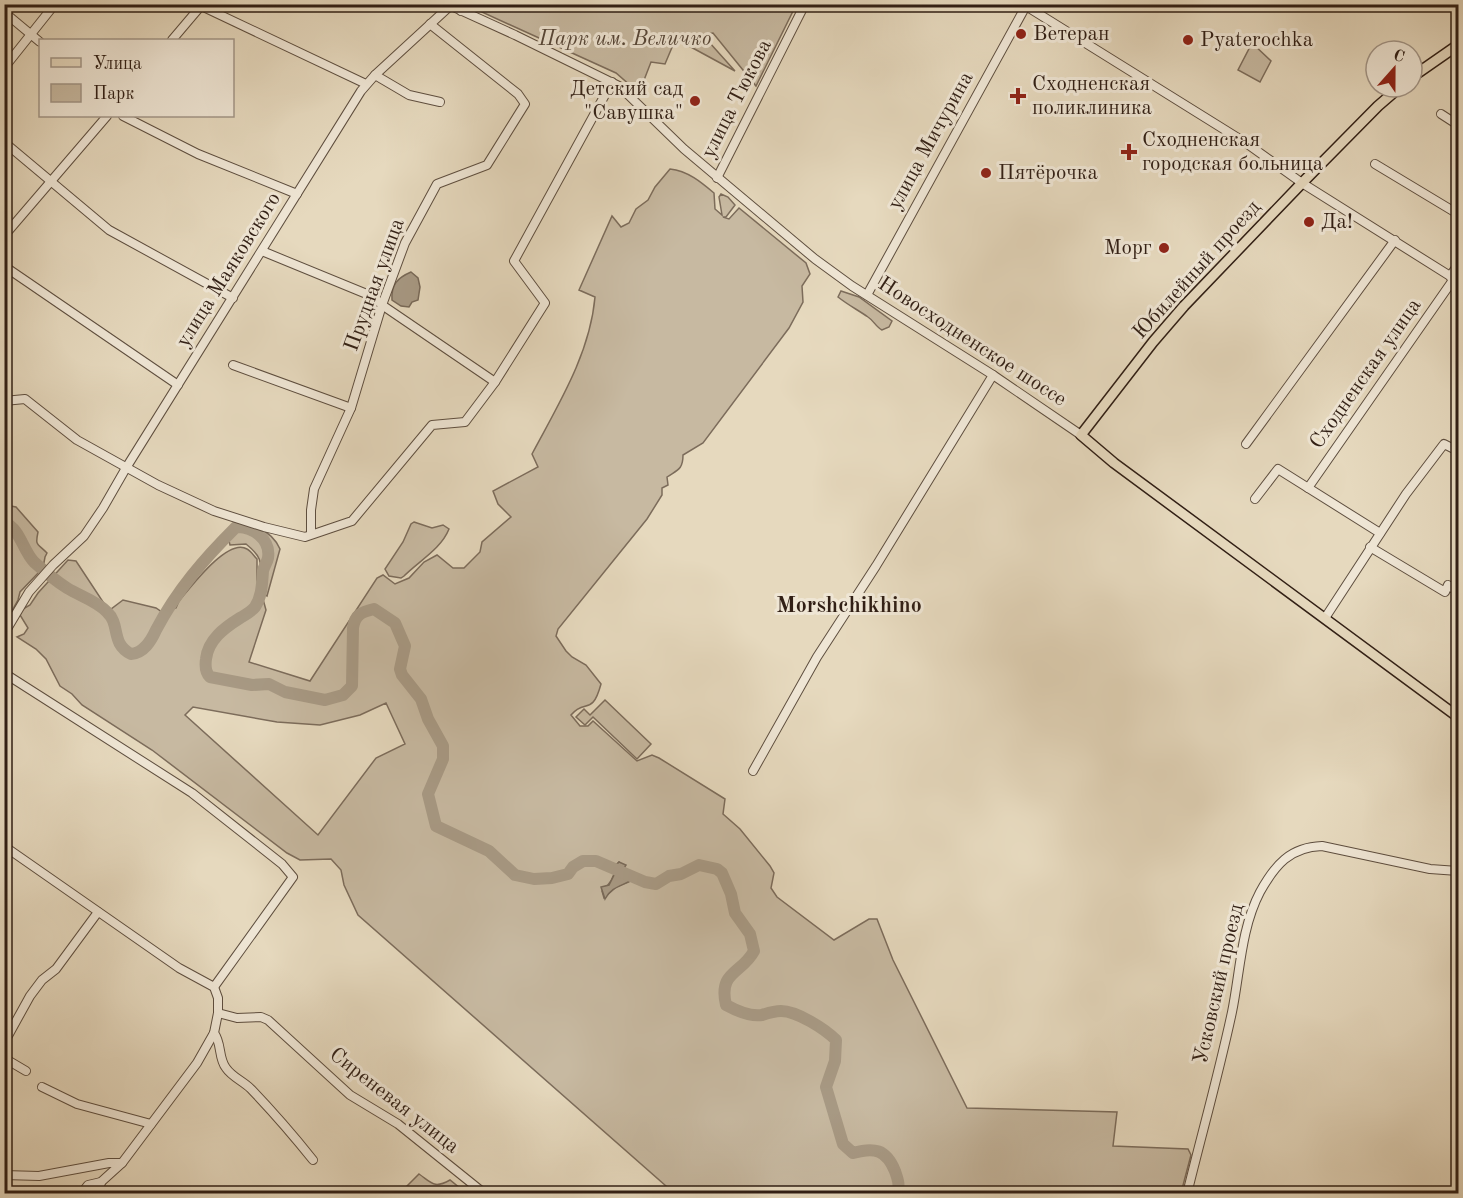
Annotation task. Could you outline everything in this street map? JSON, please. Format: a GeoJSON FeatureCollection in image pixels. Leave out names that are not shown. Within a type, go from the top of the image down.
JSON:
{"type":"FeatureCollection","features":[{"type":"Feature","properties":{"kind":"main road"},"geometry":{"type":"LineString","coordinates":[[1424,69],[1458,45]]}},
{"type":"Feature","properties":{"kind":"main road","name":"Юбилейный проезд"},"geometry":{"type":"LineString","coordinates":[[1081,435],[1153,342],[1185,306],[1386,99]]}},
{"type":"Feature","properties":{"kind":"main road","name":"Новосходненское шоссе"},"geometry":{"type":"LineString","coordinates":[[1081,435],[1114,464],[1458,717]]}},
{"type":"Feature","properties":{"kind":"street"},"geometry":{"type":"LineString","coordinates":[[4,68],[55,4]]}},
{"type":"Feature","properties":{"kind":"street","name":"улица Тюкова"},"geometry":{"type":"LineString","coordinates":[[717,178],[805,4]]}},
{"type":"Feature","properties":{"kind":"street","name":"Новосходненское шоссе"},"geometry":{"type":"LineString","coordinates":[[448,5],[464,8],[626,91],[684,150],[815,259],[1081,435]]}},
{"type":"Feature","properties":{"kind":"street","name":"улица Маяковского"},"geometry":{"type":"LineString","coordinates":[[4,633],[22,603],[41,578],[84,536],[103,508],[366,84],[448,5]]}},
{"type":"Feature","properties":{"kind":"street"},"geometry":{"type":"LineString","coordinates":[[1026,5],[1246,143],[1302,183],[1395,240],[1451,278],[1458,290]]}},
{"type":"Feature","properties":{"kind":"street","name":"улица Мичурина"},"geometry":{"type":"LineString","coordinates":[[867,295],[1026,5]]}},
{"type":"Feature","properties":{"kind":"street"},"geometry":{"type":"LineString","coordinates":[[173,39],[199,6],[366,84]]}},
{"type":"Feature","properties":{"kind":"street"},"geometry":{"type":"LineString","coordinates":[[4,12],[39,41]]}},
{"type":"Feature","properties":{"kind":"street","name":"Прудная улица"},"geometry":{"type":"LineString","coordinates":[[311,534],[314,489],[351,408],[382,305],[405,243],[437,184],[487,165],[525,104],[518,94],[430,24]]}},
{"type":"Feature","properties":{"kind":"street"},"geometry":{"type":"LineString","coordinates":[[375,75],[409,95],[440,102]]}},
{"type":"Feature","properties":{"kind":"street"},"geometry":{"type":"LineString","coordinates":[[4,401],[25,399],[77,440],[158,485],[214,511],[305,537],[352,521],[432,425],[465,422],[495,382],[545,303],[514,261],[612,82]]}},
{"type":"Feature","properties":{"kind":"street"},"geometry":{"type":"LineString","coordinates":[[1441,114],[1458,125]]}},
{"type":"Feature","properties":{"kind":"street"},"geometry":{"type":"LineString","coordinates":[[4,236],[106,117]]}},
{"type":"Feature","properties":{"kind":"street"},"geometry":{"type":"LineString","coordinates":[[125,117],[198,154],[297,194]]}},
{"type":"Feature","properties":{"kind":"street"},"geometry":{"type":"LineString","coordinates":[[4,142],[109,230],[232,298]]}},
{"type":"Feature","properties":{"kind":"street"},"geometry":{"type":"LineString","coordinates":[[1375,164],[1458,214]]}},
{"type":"Feature","properties":{"kind":"street"},"geometry":{"type":"LineString","coordinates":[[1246,444],[1395,240]]}},
{"type":"Feature","properties":{"kind":"street"},"geometry":{"type":"LineString","coordinates":[[262,251],[374,297],[382,305],[495,382]]}},
{"type":"Feature","properties":{"kind":"street","name":"Сходненская улица"},"geometry":{"type":"LineString","coordinates":[[1308,488],[1458,265]]}},
{"type":"Feature","properties":{"kind":"street"},"geometry":{"type":"LineString","coordinates":[[4,266],[178,385]]}},
{"type":"Feature","properties":{"kind":"street"},"geometry":{"type":"LineString","coordinates":[[233,365],[351,408]]}},
{"type":"Feature","properties":{"kind":"street"},"geometry":{"type":"LineString","coordinates":[[753,771],[817,657],[876,566],[993,375]]}},
{"type":"Feature","properties":{"kind":"street"},"geometry":{"type":"LineString","coordinates":[[1324,618],[1370,547],[1444,444],[1458,452]]}},
{"type":"Feature","properties":{"kind":"street"},"geometry":{"type":"LineString","coordinates":[[1256,499],[1278,469],[1380,533]]}},
{"type":"Feature","properties":{"kind":"street"},"geometry":{"type":"LineString","coordinates":[[1370,547],[1445,592],[1448,585],[1458,592]]}},
{"type":"Feature","properties":{"kind":"street"},"geometry":{"type":"LineString","coordinates":[[4,673],[192,793],[282,864],[293,877],[214,987]]}},
{"type":"Feature","properties":{"kind":"street"},"geometry":{"type":"LineString","coordinates":[[4,846],[179,968],[214,987],[218,998],[214,1033],[196,1063],[122,1162],[101,1182],[88,1185],[81,1194]]}},
{"type":"Feature","properties":{"kind":"street","name":"Усковский проезд"},"geometry":{"type":"LineString","coordinates":[[1187,1194],[1226,1038],[1249,921],[1260,892],[1282,861],[1307,847],[1322,846],[1431,869],[1458,871]]}},
{"type":"Feature","properties":{"kind":"street"},"geometry":{"type":"LineString","coordinates":[[4,1043],[30,996],[42,980],[56,969],[98,912]]}},
{"type":"Feature","properties":{"kind":"street","name":"Сиреневая улица"},"geometry":{"type":"LineString","coordinates":[[218,1013],[237,1018],[261,1017],[268,1020],[350,1095],[398,1124],[485,1194]]}},
{"type":"Feature","properties":{"kind":"street"},"geometry":{"type":"LineString","coordinates":[[214,1033],[218,1038],[225,1067],[275,1113],[313,1160]]}},
{"type":"Feature","properties":{"kind":"street"},"geometry":{"type":"LineString","coordinates":[[4,1058],[27,1071]]}},
{"type":"Feature","properties":{"kind":"street"},"geometry":{"type":"LineString","coordinates":[[42,1087],[77,1104],[151,1124]]}},
{"type":"Feature","properties":{"kind":"street"},"geometry":{"type":"LineString","coordinates":[[4,1175],[39,1176],[122,1162]]}},
{"type":"Feature","properties":{"kind":"street"},"geometry":{"type":"LineString","coordinates":[[98,1194],[101,1182]]}},
{"type":"Feature","properties":{"kind":"green space","name":"Парк им. Величко"},"geometry":{"type":"Polygon","coordinates":[[[479,4],[796,5],[756,86],[713,33],[676,38],[665,64],[651,62],[639,93],[616,73],[473,8],[479,4]]]}},
{"type":"Feature","properties":{"kind":"green space"},"geometry":{"type":"Polygon","coordinates":[[[709,42],[735,71],[689,46],[709,42]]]}},
{"type":"Feature","properties":{"kind":"green space"},"geometry":{"type":"Polygon","coordinates":[[[1252,43],[1271,61],[1260,82],[1238,70],[1252,43]]]}},
{"type":"Feature","properties":{"kind":"green space"},"geometry":{"type":"Polygon","coordinates":[[[670,169],[694,178],[714,193],[715,209],[722,215],[719,197],[721,194],[728,197],[735,205],[726,217],[723,217],[729,219],[739,208],[806,263],[810,274],[802,286],[803,302],[789,328],[703,443],[683,455],[681,467],[667,477],[668,485],[662,488],[662,495],[647,519],[558,629],[556,636],[566,651],[586,665],[601,684],[591,704],[576,710],[571,715],[580,726],[588,726],[593,721],[637,761],[652,755],[659,758],[725,799],[723,814],[740,829],[770,866],[774,873],[771,888],[777,897],[834,940],[869,919],[877,919],[893,960],[967,1108],[1117,1112],[1113,1146],[1188,1149],[1191,1155],[1181,1193],[980,1194],[975,1191],[970,1194],[674,1193],[358,915],[344,885],[341,870],[331,859],[300,860],[287,853],[152,750],[82,705],[60,686],[46,659],[36,649],[17,637],[24,634],[28,628],[20,615],[23,609],[30,605],[68,560],[76,561],[105,605],[111,609],[123,600],[156,608],[162,612],[176,608],[179,601],[210,566],[230,550],[239,547],[247,549],[257,559],[257,580],[260,590],[260,564],[257,555],[246,544],[230,545],[228,537],[230,530],[252,527],[271,536],[280,549],[267,596],[261,592],[266,610],[249,662],[310,681],[377,578],[383,575],[395,584],[409,578],[424,562],[437,555],[453,568],[464,568],[480,552],[482,542],[511,517],[498,504],[493,491],[538,467],[532,454],[580,359],[592,318],[595,297],[579,290],[612,216],[621,227],[629,223],[636,209],[648,200],[655,187],[670,169]],[[386,703],[360,715],[320,725],[277,722],[193,707],[185,715],[318,835],[376,758],[405,744],[386,703]],[[619,862],[614,867],[611,880],[602,891],[604,898],[616,887],[632,880],[646,881],[627,871],[619,862]]]}},
{"type":"Feature","properties":{"kind":"green space"},"geometry":{"type":"Polygon","coordinates":[[[841,291],[859,297],[892,321],[889,327],[880,329],[868,317],[838,297],[841,291]]]}},
{"type":"Feature","properties":{"kind":"green space"},"geometry":{"type":"Polygon","coordinates":[[[5,505],[16,507],[38,532],[38,544],[47,553],[43,568],[20,592],[9,616],[4,613],[5,505]]]}},
{"type":"Feature","properties":{"kind":"green space"},"geometry":{"type":"Polygon","coordinates":[[[414,522],[432,528],[443,525],[449,529],[441,543],[404,576],[401,578],[389,576],[385,569],[414,522]]]}},
{"type":"Feature","properties":{"kind":"green space"},"geometry":{"type":"Polygon","coordinates":[[[605,700],[651,744],[637,759],[593,717],[585,725],[576,717],[584,709],[590,715],[605,700]]]}},
{"type":"Feature","properties":{"kind":"green space"},"geometry":{"type":"Polygon","coordinates":[[[419,1174],[437,1184],[450,1180],[466,1193],[400,1193],[419,1174]]]}},
{"type":"Feature","properties":{"kind":"shaded area"},"geometry":{"type":"Polygon","coordinates":[[[411,272],[418,278],[420,287],[418,300],[412,302],[409,307],[401,306],[392,300],[394,286],[402,277],[411,272]]]}},
{"type":"Feature","properties":{"kind":"shaded area"},"geometry":{"type":"Polygon","coordinates":[[[619,862],[626,865],[624,868],[646,881],[632,880],[614,889],[605,899],[601,887],[609,885],[614,875],[614,867],[619,862]]]}},
{"type":"Feature","properties":{"kind":"waterway"},"geometry":{"type":"LineString","coordinates":[[4,522],[10,525],[18,535],[34,562],[50,576],[107,612],[114,622],[120,645],[131,654],[146,646],[182,588],[236,527],[254,531],[267,545],[268,551],[259,599],[252,610],[228,626],[213,640],[207,652],[206,662],[206,671],[210,677],[252,685],[269,684],[285,692],[325,700],[343,695],[352,686],[353,628],[357,617],[374,609],[395,623],[405,646],[400,669],[402,675],[421,699],[428,719],[443,746],[443,759],[428,794],[436,826],[489,851],[515,875],[534,879],[568,874],[573,867],[583,861],[596,861],[645,882],[656,884],[669,876],[681,874],[699,865],[717,869],[722,873],[731,894],[735,913],[750,934],[754,951],[728,979],[724,994],[726,1005],[753,1015],[781,1011],[795,1014],[818,1026],[836,1040],[835,1061],[826,1087],[843,1144],[853,1153],[873,1150],[888,1158],[898,1180],[897,1194]]}},
{"type":"Feature","properties":{"kind":"place","name":"Ветеран"},"geometry":{"type":"Point","coordinates":[1021,34]}},
{"type":"Feature","properties":{"kind":"place","name":"Pyaterochka"},"geometry":{"type":"Point","coordinates":[1188,40]}},
{"type":"Feature","properties":{"kind":"place","name":"Сходненская поликлиника"},"geometry":{"type":"Point","coordinates":[1018,96]}},
{"type":"Feature","properties":{"kind":"place","name":"Детский сад \"Савушка\""},"geometry":{"type":"Point","coordinates":[695,101]}},
{"type":"Feature","properties":{"kind":"place","name":"Сходненская городская больница"},"geometry":{"type":"Point","coordinates":[1129,152]}},
{"type":"Feature","properties":{"kind":"place","name":"Пятёрочка"},"geometry":{"type":"Point","coordinates":[986,173]}},
{"type":"Feature","properties":{"kind":"place","name":"Да!"},"geometry":{"type":"Point","coordinates":[1309,222]}},
{"type":"Feature","properties":{"kind":"place","name":"Морг"},"geometry":{"type":"Point","coordinates":[1164,248]}},
{"type":"Feature","properties":{"kind":"district","name":"Morshchikhino"},"geometry":{"type":"Point","coordinates":[849,606]}}]}
